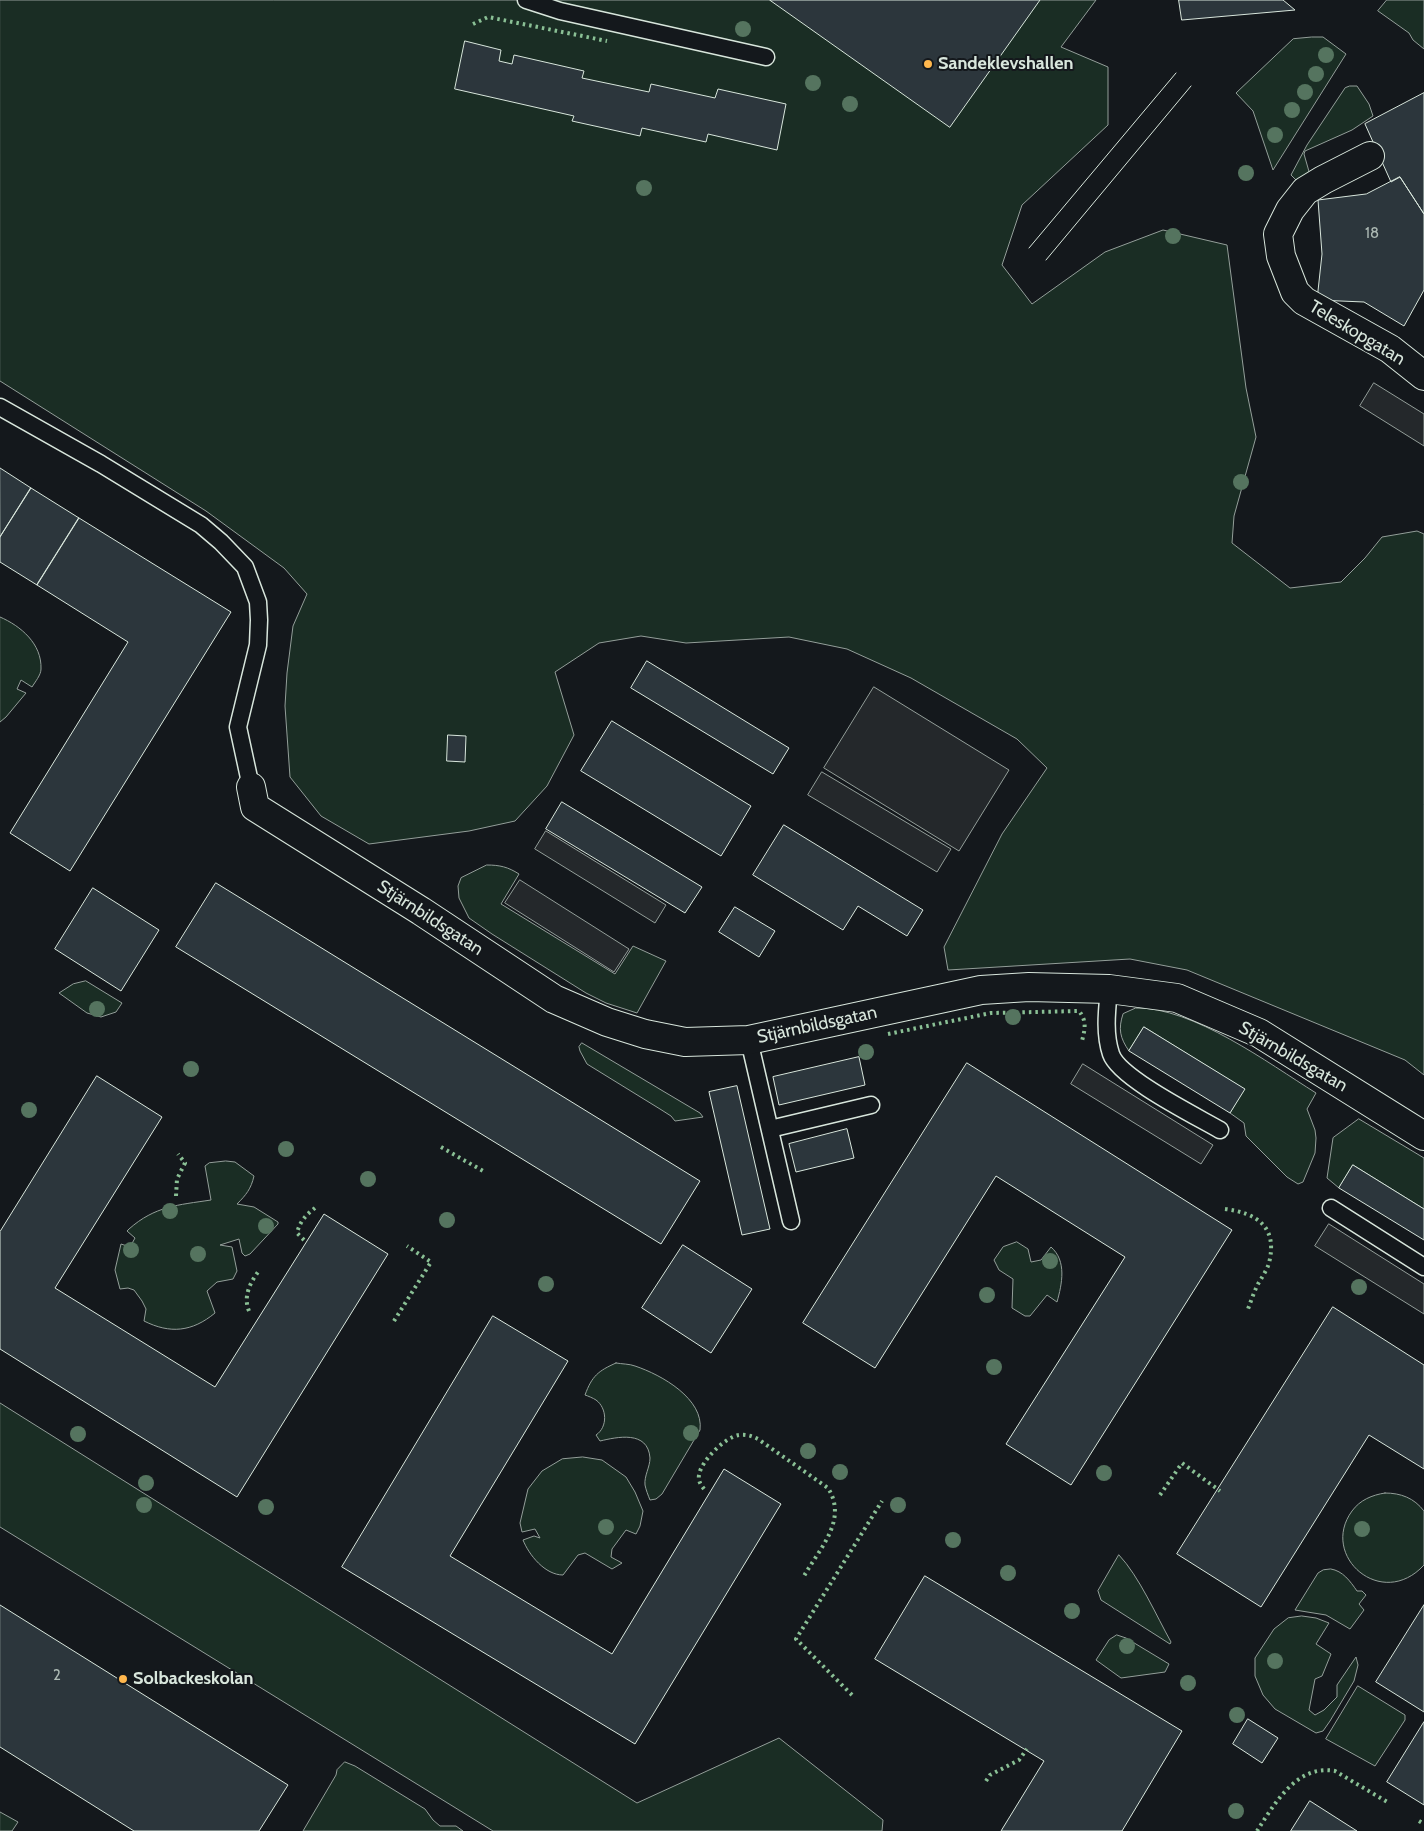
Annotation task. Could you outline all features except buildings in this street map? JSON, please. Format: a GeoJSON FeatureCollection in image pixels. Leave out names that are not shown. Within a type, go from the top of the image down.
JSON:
{"type":"FeatureCollection","features":[{"type":"Feature","properties":{"kind":"street","name":"Teleskopgatan"},"geometry":{"type":"LineString","coordinates":[[1370,156],[1322,180],[1305,191],[1290,210],[1278,234],[1281,256],[1295,292],[1304,301],[1390,349],[1424,376]]}},
{"type":"Feature","properties":{"kind":"street","name":"Stjärnbildsgatan"},"geometry":{"type":"LineString","coordinates":[[251,787],[255,807],[421,911],[554,999],[607,1022],[645,1034],[684,1042],[750,1040],[981,990],[1029,987],[1109,989],[1178,998],[1259,1033],[1424,1136]]}},
{"type":"Feature","properties":{"kind":"lane"},"geometry":{"type":"LineString","coordinates":[[526,0],[560,11],[766,57]]}},
{"type":"Feature","properties":{"kind":"lane"},"geometry":{"type":"LineString","coordinates":[[0,407],[201,525],[221,542],[245,567],[258,602],[259,611],[258,645],[238,727],[251,787]]}},
{"type":"Feature","properties":{"kind":"lane"},"geometry":{"type":"LineString","coordinates":[[1109,989],[1106,1017],[1112,1056],[1142,1085],[1220,1130]]}},
{"type":"Feature","properties":{"kind":"lane"},"geometry":{"type":"LineString","coordinates":[[750,1040],[790,1221]]}},
{"type":"Feature","properties":{"kind":"lane"},"geometry":{"type":"LineString","coordinates":[[770,1129],[871,1105]]}},
{"type":"Feature","properties":{"kind":"lane"},"geometry":{"type":"LineString","coordinates":[[1331,1208],[1424,1267]]}},
{"type":"Feature","properties":{"kind":"green space"},"geometry":{"type":"Polygon","coordinates":[[[0,0],[1096,0],[1061,47],[1108,67],[1108,125],[1022,205],[1002,265],[1032,304],[1105,252],[1163,230],[1227,245],[1246,388],[1256,437],[1234,516],[1232,543],[1290,588],[1341,582],[1365,558],[1382,537],[1417,531],[1424,534],[1424,1075],[1405,1060],[1187,970],[1130,959],[948,970],[944,947],[1002,834],[1047,768],[1017,739],[911,678],[847,649],[789,637],[686,643],[641,636],[599,643],[555,672],[574,735],[547,786],[515,821],[469,831],[369,844],[321,816],[290,777],[285,706],[293,626],[307,594],[284,568],[206,511],[0,381],[0,0]]]}},
{"type":"Feature","properties":{"kind":"green space"},"geometry":{"type":"Polygon","coordinates":[[[1387,0],[1424,0],[1424,49],[1413,40],[1409,33],[1378,11],[1387,0]]]}},
{"type":"Feature","properties":{"kind":"green space"},"geometry":{"type":"Polygon","coordinates":[[[1323,37],[1346,54],[1273,170],[1253,111],[1236,93],[1293,39],[1323,37]]]}},
{"type":"Feature","properties":{"kind":"green space"},"geometry":{"type":"Polygon","coordinates":[[[1357,86],[1369,104],[1373,116],[1352,130],[1305,151],[1304,154],[1310,175],[1296,180],[1291,175],[1307,145],[1345,88],[1357,86]]]}},
{"type":"Feature","properties":{"kind":"green space"},"geometry":{"type":"Polygon","coordinates":[[[0,617],[15,625],[29,637],[38,652],[41,671],[32,687],[21,680],[17,689],[26,693],[0,722],[0,617]]]}},
{"type":"Feature","properties":{"kind":"green space"},"geometry":{"type":"Polygon","coordinates":[[[487,865],[504,867],[519,874],[501,904],[615,974],[633,946],[666,961],[637,1013],[606,1003],[586,993],[469,918],[459,898],[458,886],[461,878],[487,865]]]}},
{"type":"Feature","properties":{"kind":"green space"},"geometry":{"type":"Polygon","coordinates":[[[86,981],[122,1003],[116,1012],[101,1017],[87,1013],[59,993],[73,984],[86,981]]]}},
{"type":"Feature","properties":{"kind":"green space"},"geometry":{"type":"Polygon","coordinates":[[[1136,1008],[1158,1010],[1205,1027],[1253,1053],[1316,1093],[1307,1109],[1315,1130],[1315,1153],[1303,1182],[1298,1184],[1287,1177],[1246,1136],[1244,1123],[1230,1113],[1244,1089],[1144,1027],[1129,1051],[1122,1038],[1120,1029],[1123,1014],[1136,1008]]]}},
{"type":"Feature","properties":{"kind":"green space"},"geometry":{"type":"Polygon","coordinates":[[[582,1043],[700,1113],[703,1117],[675,1121],[671,1116],[587,1064],[579,1047],[582,1043]]]}},
{"type":"Feature","properties":{"kind":"green space"},"geometry":{"type":"Polygon","coordinates":[[[1359,1119],[1424,1158],[1424,1209],[1353,1165],[1339,1188],[1327,1178],[1333,1138],[1359,1119]]]}},
{"type":"Feature","properties":{"kind":"green space"},"geometry":{"type":"Polygon","coordinates":[[[235,1162],[254,1176],[248,1192],[237,1204],[254,1207],[278,1222],[278,1224],[250,1254],[245,1256],[242,1253],[239,1239],[220,1245],[232,1247],[237,1271],[233,1279],[217,1282],[207,1291],[215,1313],[198,1324],[181,1329],[163,1328],[144,1321],[146,1309],[142,1301],[134,1290],[128,1288],[120,1289],[115,1270],[121,1244],[130,1247],[135,1238],[127,1231],[148,1215],[158,1211],[177,1205],[211,1200],[205,1166],[209,1163],[235,1162]]]}},
{"type":"Feature","properties":{"kind":"green space"},"geometry":{"type":"Polygon","coordinates":[[[1017,1242],[1028,1249],[1031,1262],[1041,1260],[1051,1247],[1056,1253],[1061,1266],[1062,1280],[1057,1302],[1047,1295],[1030,1316],[1025,1316],[1012,1308],[1013,1279],[999,1270],[994,1260],[1003,1247],[1017,1242]]]}},
{"type":"Feature","properties":{"kind":"green space"},"geometry":{"type":"Polygon","coordinates":[[[616,1363],[628,1364],[646,1370],[668,1382],[688,1398],[695,1408],[699,1419],[700,1430],[662,1494],[656,1499],[650,1500],[645,1485],[650,1458],[644,1443],[631,1437],[600,1441],[596,1435],[603,1427],[604,1412],[600,1403],[585,1395],[596,1375],[616,1363]]]}},
{"type":"Feature","properties":{"kind":"green space"},"geometry":{"type":"Polygon","coordinates":[[[0,1403],[637,1803],[779,1738],[883,1820],[882,1831],[493,1831],[0,1527],[0,1403]]]}},
{"type":"Feature","properties":{"kind":"green space"},"geometry":{"type":"Polygon","coordinates":[[[583,1457],[602,1460],[626,1477],[643,1511],[640,1526],[636,1534],[626,1530],[612,1549],[611,1557],[622,1563],[612,1569],[585,1553],[578,1555],[563,1575],[556,1574],[544,1568],[529,1552],[523,1540],[534,1536],[540,1538],[535,1529],[522,1532],[520,1523],[528,1489],[542,1471],[562,1459],[583,1457]]]}},
{"type":"Feature","properties":{"kind":"green space"},"geometry":{"type":"Polygon","coordinates":[[[1385,1493],[1407,1497],[1424,1511],[1424,1565],[1407,1578],[1390,1582],[1374,1580],[1360,1572],[1349,1560],[1343,1545],[1344,1528],[1352,1511],[1367,1499],[1385,1493]]]}},
{"type":"Feature","properties":{"kind":"green space"},"geometry":{"type":"Polygon","coordinates":[[[1119,1555],[1141,1585],[1171,1642],[1170,1644],[1101,1600],[1098,1591],[1119,1555]]]}},
{"type":"Feature","properties":{"kind":"green space"},"geometry":{"type":"Polygon","coordinates":[[[1331,1569],[1343,1574],[1357,1591],[1362,1591],[1366,1595],[1359,1604],[1364,1610],[1350,1629],[1326,1615],[1295,1610],[1318,1573],[1331,1569]]]}},
{"type":"Feature","properties":{"kind":"green space"},"geometry":{"type":"Polygon","coordinates":[[[1302,1616],[1316,1618],[1329,1623],[1316,1644],[1331,1654],[1322,1676],[1315,1679],[1309,1710],[1315,1715],[1324,1710],[1337,1697],[1337,1685],[1356,1657],[1358,1665],[1354,1681],[1330,1721],[1323,1731],[1316,1733],[1275,1709],[1263,1695],[1255,1676],[1255,1658],[1274,1629],[1288,1618],[1302,1616]]]}},
{"type":"Feature","properties":{"kind":"green space"},"geometry":{"type":"Polygon","coordinates":[[[1117,1635],[1126,1638],[1169,1664],[1165,1672],[1121,1678],[1096,1660],[1109,1640],[1117,1635]]]}},
{"type":"Feature","properties":{"kind":"green space"},"geometry":{"type":"Polygon","coordinates":[[[1358,1686],[1405,1715],[1405,1720],[1375,1766],[1326,1739],[1358,1686]]]}},
{"type":"Feature","properties":{"kind":"green space"},"geometry":{"type":"Polygon","coordinates":[[[345,1762],[355,1766],[425,1809],[440,1826],[456,1826],[463,1831],[303,1831],[336,1775],[337,1770],[345,1762]]]}},
{"type":"Feature","properties":{"kind":"green space"},"geometry":{"type":"Polygon","coordinates":[[[0,1812],[18,1822],[12,1831],[0,1831],[0,1812]]]}},
{"type":"Feature","properties":{"kind":"shaded area"},"geometry":{"type":"Polygon","coordinates":[[[1374,383],[1424,414],[1424,446],[1360,406],[1374,383]]]}},
{"type":"Feature","properties":{"kind":"shaded area"},"geometry":{"type":"Polygon","coordinates":[[[874,687],[1009,770],[959,851],[824,768],[874,687]]]}},
{"type":"Feature","properties":{"kind":"shaded area"},"geometry":{"type":"Polygon","coordinates":[[[822,772],[951,849],[937,872],[808,795],[822,772]]]}},
{"type":"Feature","properties":{"kind":"shaded area"},"geometry":{"type":"Polygon","coordinates":[[[546,831],[666,905],[655,923],[535,849],[546,831]]]}},
{"type":"Feature","properties":{"kind":"shaded area"},"geometry":{"type":"Polygon","coordinates":[[[520,880],[629,949],[614,972],[505,903],[520,880]]]}},
{"type":"Feature","properties":{"kind":"shaded area"},"geometry":{"type":"Polygon","coordinates":[[[1083,1064],[1213,1145],[1201,1164],[1071,1084],[1083,1064]]]}},
{"type":"Feature","properties":{"kind":"shaded area"},"geometry":{"type":"Polygon","coordinates":[[[1329,1224],[1424,1284],[1424,1314],[1315,1246],[1329,1224]]]}},
{"type":"Feature","properties":{"kind":"tram line"},"geometry":{"type":"LineString","coordinates":[[1029,248],[1176,73]]}},
{"type":"Feature","properties":{"kind":"tram line"},"geometry":{"type":"LineString","coordinates":[[1046,260],[1191,86]]}},
{"type":"Feature","properties":{"kind":"hedge"},"geometry":{"type":"LineString","coordinates":[[473,24],[488,17],[607,41]]}},
{"type":"Feature","properties":{"kind":"hedge"},"geometry":{"type":"LineString","coordinates":[[888,1034],[991,1013],[1079,1011],[1085,1025],[1082,1041]]}},
{"type":"Feature","properties":{"kind":"hedge"},"geometry":{"type":"LineString","coordinates":[[441,1147],[483,1171]]}},
{"type":"Feature","properties":{"kind":"hedge"},"geometry":{"type":"LineString","coordinates":[[176,1196],[177,1179],[185,1163],[178,1154]]}},
{"type":"Feature","properties":{"kind":"hedge"},"geometry":{"type":"LineString","coordinates":[[304,1240],[297,1233],[298,1229],[304,1219],[315,1208]]}},
{"type":"Feature","properties":{"kind":"hedge"},"geometry":{"type":"LineString","coordinates":[[1225,1209],[1247,1214],[1255,1218],[1267,1231],[1270,1240],[1269,1263],[1248,1309]]}},
{"type":"Feature","properties":{"kind":"hedge"},"geometry":{"type":"LineString","coordinates":[[394,1321],[431,1262],[407,1246]]}},
{"type":"Feature","properties":{"kind":"hedge"},"geometry":{"type":"LineString","coordinates":[[249,1311],[247,1306],[248,1290],[258,1272]]}},
{"type":"Feature","properties":{"kind":"hedge"},"geometry":{"type":"LineString","coordinates":[[704,1489],[699,1477],[704,1463],[714,1450],[727,1440],[742,1435],[758,1439],[828,1488],[835,1511],[833,1523],[830,1534],[804,1576]]}},
{"type":"Feature","properties":{"kind":"hedge"},"geometry":{"type":"LineString","coordinates":[[1160,1495],[1182,1463],[1220,1491]]}},
{"type":"Feature","properties":{"kind":"hedge"},"geometry":{"type":"LineString","coordinates":[[852,1695],[796,1639],[882,1501]]}},
{"type":"Feature","properties":{"kind":"hedge"},"geometry":{"type":"LineString","coordinates":[[986,1781],[990,1775],[1019,1760],[1027,1749]]}},
{"type":"Feature","properties":{"kind":"hedge"},"geometry":{"type":"LineString","coordinates":[[1257,1831],[1271,1809],[1288,1788],[1309,1773],[1321,1770],[1335,1771],[1389,1803]]}},
{"type":"Feature","properties":{"kind":"hedge"},"geometry":{"type":"LineString","coordinates":[[1419,1821],[1424,1824]]}},
{"type":"Feature","properties":{"kind":"place","name":"Sandeklevshallen"},"geometry":{"type":"Point","coordinates":[928,64]}},
{"type":"Feature","properties":{"kind":"place","name":"Solbackeskolan"},"geometry":{"type":"Point","coordinates":[123,1679]}}]}
